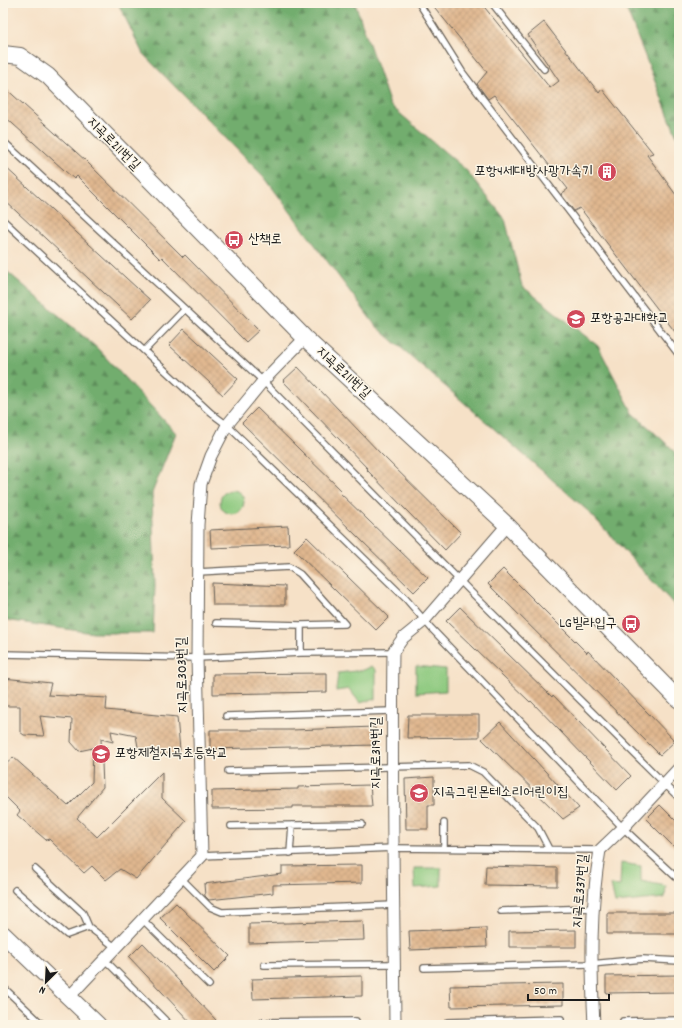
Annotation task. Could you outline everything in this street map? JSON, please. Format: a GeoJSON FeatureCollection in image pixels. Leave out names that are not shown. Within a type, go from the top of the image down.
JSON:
{"type":"FeatureCollection","features":[{"type":"Feature","properties":{"kind":"main road","name":"지곡로211번길"},"geometry":{"type":"LineString","coordinates":[[3,54],[20,56],[48,76],[305,338],[507,525],[679,700]]}},
{"type":"Feature","properties":{"kind":"main road"},"geometry":{"type":"LineString","coordinates":[[3,934],[70,996],[98,1025]]}},
{"type":"Feature","properties":{"kind":"street","name":"지곡로303번길"},"geometry":{"type":"LineString","coordinates":[[202,856],[196,658],[198,525],[201,484],[210,456],[227,425],[263,381],[305,338]]}},
{"type":"Feature","properties":{"kind":"street"},"geometry":{"type":"LineString","coordinates":[[393,652],[403,638],[424,620],[507,525]]}},
{"type":"Feature","properties":{"kind":"street","name":"지곡로319번길"},"geometry":{"type":"LineString","coordinates":[[393,652],[392,768],[395,905],[395,1025]]}},
{"type":"Feature","properties":{"kind":"street","name":"지곡로337번길"},"geometry":{"type":"LineString","coordinates":[[594,1025],[591,964],[593,908],[600,850],[623,828],[679,768]]}},
{"type":"Feature","properties":{"kind":"street"},"geometry":{"type":"LineString","coordinates":[[70,996],[202,856]]}},
{"type":"Feature","properties":{"kind":"lane"},"geometry":{"type":"LineString","coordinates":[[420,3],[463,73],[679,355]]}},
{"type":"Feature","properties":{"kind":"lane"},"geometry":{"type":"LineString","coordinates":[[492,3],[544,69]]}},
{"type":"Feature","properties":{"kind":"lane"},"geometry":{"type":"LineString","coordinates":[[3,141],[263,381],[679,798]]}},
{"type":"Feature","properties":{"kind":"lane"},"geometry":{"type":"LineString","coordinates":[[3,220],[211,413],[227,425],[406,599],[424,620],[623,828],[679,880]]}},
{"type":"Feature","properties":{"kind":"lane"},"geometry":{"type":"LineString","coordinates":[[144,351],[185,309]]}},
{"type":"Feature","properties":{"kind":"lane"},"geometry":{"type":"LineString","coordinates":[[198,572],[289,567],[300,574],[345,624],[301,625],[216,623]]}},
{"type":"Feature","properties":{"kind":"lane"},"geometry":{"type":"LineString","coordinates":[[301,625],[301,653]]}},
{"type":"Feature","properties":{"kind":"lane"},"geometry":{"type":"LineString","coordinates":[[3,654],[196,658],[301,653],[393,652]]}},
{"type":"Feature","properties":{"kind":"lane"},"geometry":{"type":"LineString","coordinates":[[226,716],[392,711]]}},
{"type":"Feature","properties":{"kind":"lane"},"geometry":{"type":"LineString","coordinates":[[228,772],[470,765],[483,772],[538,828],[548,849]]}},
{"type":"Feature","properties":{"kind":"lane"},"geometry":{"type":"LineString","coordinates":[[444,823],[444,848]]}},
{"type":"Feature","properties":{"kind":"lane"},"geometry":{"type":"LineString","coordinates":[[231,826],[362,824]]}},
{"type":"Feature","properties":{"kind":"lane"},"geometry":{"type":"LineString","coordinates":[[290,853],[292,825]]}},
{"type":"Feature","properties":{"kind":"lane"},"geometry":{"type":"LineString","coordinates":[[202,856],[394,848],[600,850]]}},
{"type":"Feature","properties":{"kind":"lane"},"geometry":{"type":"LineString","coordinates":[[35,868],[83,914],[89,927],[115,948]]}},
{"type":"Feature","properties":{"kind":"lane"},"geometry":{"type":"LineString","coordinates":[[181,878],[210,907],[222,912],[395,905]]}},
{"type":"Feature","properties":{"kind":"lane"},"geometry":{"type":"LineString","coordinates":[[15,890],[67,935],[89,927]]}},
{"type":"Feature","properties":{"kind":"lane"},"geometry":{"type":"LineString","coordinates":[[501,911],[593,908]]}},
{"type":"Feature","properties":{"kind":"lane"},"geometry":{"type":"LineString","coordinates":[[142,919],[210,985]]}},
{"type":"Feature","properties":{"kind":"lane"},"geometry":{"type":"LineString","coordinates":[[104,959],[170,1025]]}},
{"type":"Feature","properties":{"kind":"lane"},"geometry":{"type":"LineString","coordinates":[[424,968],[591,964],[643,959],[679,961]]}},
{"type":"Feature","properties":{"kind":"lane"},"geometry":{"type":"LineString","coordinates":[[264,965],[395,964]]}},
{"type":"Feature","properties":{"kind":"lane"},"geometry":{"type":"LineString","coordinates":[[3,987],[39,1024]]}},
{"type":"Feature","properties":{"kind":"lane"},"geometry":{"type":"LineString","coordinates":[[448,1022],[499,1023],[561,1019]]}},
{"type":"Feature","properties":{"kind":"lane"},"geometry":{"type":"LineString","coordinates":[[623,1021],[679,1020]]}},
{"type":"Feature","properties":{"kind":"lane"},"geometry":{"type":"LineString","coordinates":[[263,1022],[356,1021],[357,1025]]}},
{"type":"Feature","properties":{"kind":"green space"},"geometry":{"type":"Polygon","coordinates":[[[118,3],[355,3],[390,105],[466,170],[505,219],[522,286],[598,346],[633,413],[679,455],[679,610],[588,511],[375,325],[265,178],[143,54],[118,3]]]}},
{"type":"Feature","properties":{"kind":"green space"},"geometry":{"type":"Polygon","coordinates":[[[624,3],[679,3],[679,142],[624,3]]]}},
{"type":"Feature","properties":{"kind":"green space"},"geometry":{"type":"Polygon","coordinates":[[[3,268],[96,347],[176,433],[152,493],[155,586],[153,633],[93,633],[12,621],[3,618],[3,268]]]}},
{"type":"Feature","properties":{"kind":"green space"},"geometry":{"type":"Polygon","coordinates":[[[232,490],[240,494],[244,502],[240,510],[232,514],[224,510],[220,502],[224,494],[232,490]]]}},
{"type":"Feature","properties":{"kind":"green space"},"geometry":{"type":"Polygon","coordinates":[[[372,666],[376,670],[376,699],[360,703],[349,689],[336,691],[338,673],[364,670],[372,666]]]}},
{"type":"Feature","properties":{"kind":"green space"},"geometry":{"type":"Polygon","coordinates":[[[416,666],[446,669],[446,691],[416,693],[416,666]]]}},
{"type":"Feature","properties":{"kind":"green space"},"geometry":{"type":"Polygon","coordinates":[[[621,863],[641,866],[641,881],[666,886],[665,898],[615,903],[611,885],[620,886],[621,863]]]}},
{"type":"Feature","properties":{"kind":"green space"},"geometry":{"type":"Polygon","coordinates":[[[414,868],[441,868],[441,886],[415,888],[414,868]]]}},
{"type":"Feature","properties":{"kind":"building","name":"포항4세대방사광가속기"},"geometry":{"type":"Polygon","coordinates":[[[431,3],[481,3],[550,88],[559,81],[528,35],[544,22],[599,93],[602,89],[653,153],[647,155],[679,199],[679,337],[580,208],[574,211],[561,194],[568,189],[494,95],[488,99],[477,84],[487,72],[431,3]]]}},
{"type":"Feature","properties":{"kind":"building"},"geometry":{"type":"Polygon","coordinates":[[[3,86],[86,161],[183,257],[185,255],[259,330],[246,342],[162,257],[160,259],[77,176],[74,179],[3,115],[3,86]]]}},
{"type":"Feature","properties":{"kind":"building"},"geometry":{"type":"Polygon","coordinates":[[[3,165],[150,300],[132,319],[3,199],[3,165]]]}},
{"type":"Feature","properties":{"kind":"building"},"geometry":{"type":"Polygon","coordinates":[[[184,329],[238,379],[223,395],[169,345],[184,329]]]}},
{"type":"Feature","properties":{"kind":"building"},"geometry":{"type":"Polygon","coordinates":[[[298,367],[381,454],[461,533],[445,550],[283,381],[298,367]]]}},
{"type":"Feature","properties":{"kind":"building"},"geometry":{"type":"Polygon","coordinates":[[[257,408],[341,490],[339,492],[428,578],[414,592],[242,423],[257,408]]]}},
{"type":"Feature","properties":{"kind":"building"},"geometry":{"type":"Polygon","coordinates":[[[288,526],[289,545],[211,548],[210,530],[288,526]]]}},
{"type":"Feature","properties":{"kind":"building"},"geometry":{"type":"Polygon","coordinates":[[[307,537],[389,617],[376,630],[294,550],[307,537]]]}},
{"type":"Feature","properties":{"kind":"building"},"geometry":{"type":"Polygon","coordinates":[[[503,569],[587,653],[588,651],[675,741],[660,755],[488,584],[503,569]]]}},
{"type":"Feature","properties":{"kind":"building"},"geometry":{"type":"Polygon","coordinates":[[[212,583],[285,586],[285,605],[213,605],[212,583]]]}},
{"type":"Feature","properties":{"kind":"building"},"geometry":{"type":"Polygon","coordinates":[[[460,607],[552,697],[553,695],[631,776],[617,790],[531,701],[530,702],[446,621],[460,607]]]}},
{"type":"Feature","properties":{"kind":"building"},"geometry":{"type":"Polygon","coordinates":[[[327,673],[327,692],[213,694],[213,674],[327,673]]]}},
{"type":"Feature","properties":{"kind":"building","name":"포항제철지곡초등학교"},"geometry":{"type":"Polygon","coordinates":[[[3,678],[51,683],[48,695],[107,698],[106,710],[177,717],[180,750],[173,755],[139,752],[136,736],[111,731],[113,742],[101,739],[103,787],[77,818],[97,837],[162,772],[162,798],[186,821],[136,879],[120,869],[106,880],[92,866],[84,873],[49,839],[46,840],[17,815],[20,811],[3,794],[3,768],[13,757],[68,806],[92,782],[93,748],[79,751],[71,742],[72,719],[40,716],[44,736],[24,735],[20,732],[20,706],[3,706],[3,678]]]}},
{"type":"Feature","properties":{"kind":"building"},"geometry":{"type":"Polygon","coordinates":[[[408,715],[479,715],[479,737],[407,738],[408,715]]]}},
{"type":"Feature","properties":{"kind":"building"},"geometry":{"type":"Polygon","coordinates":[[[500,722],[579,808],[563,819],[482,739],[500,722]]]}},
{"type":"Feature","properties":{"kind":"building"},"geometry":{"type":"Polygon","coordinates":[[[375,727],[376,745],[210,749],[210,730],[292,730],[375,727]]]}},
{"type":"Feature","properties":{"kind":"building","name":"지곡그린몬테소리어린이집"},"geometry":{"type":"Polygon","coordinates":[[[434,777],[434,805],[428,805],[428,829],[406,829],[405,779],[434,777]]]}},
{"type":"Feature","properties":{"kind":"building"},"geometry":{"type":"Polygon","coordinates":[[[370,785],[372,806],[293,806],[293,808],[212,809],[212,791],[298,789],[298,787],[370,785]]]}},
{"type":"Feature","properties":{"kind":"building"},"geometry":{"type":"Polygon","coordinates":[[[660,805],[679,824],[679,852],[646,819],[660,805]]]}},
{"type":"Feature","properties":{"kind":"building"},"geometry":{"type":"Polygon","coordinates":[[[362,865],[362,883],[273,885],[273,893],[209,900],[205,896],[204,884],[282,874],[282,866],[362,865]]]}},
{"type":"Feature","properties":{"kind":"building"},"geometry":{"type":"Polygon","coordinates":[[[486,866],[557,868],[557,886],[485,885],[486,866]]]}},
{"type":"Feature","properties":{"kind":"building"},"geometry":{"type":"Polygon","coordinates":[[[176,903],[230,956],[214,972],[160,918],[176,903]]]}},
{"type":"Feature","properties":{"kind":"building"},"geometry":{"type":"Polygon","coordinates":[[[607,913],[679,913],[679,934],[607,934],[607,913]]]}},
{"type":"Feature","properties":{"kind":"building"},"geometry":{"type":"Polygon","coordinates":[[[363,921],[364,940],[249,943],[249,924],[363,921]]]}},
{"type":"Feature","properties":{"kind":"building"},"geometry":{"type":"Polygon","coordinates":[[[486,928],[487,947],[410,950],[409,931],[486,928]]]}},
{"type":"Feature","properties":{"kind":"building"},"geometry":{"type":"Polygon","coordinates":[[[576,930],[576,947],[509,947],[509,931],[576,930]]]}},
{"type":"Feature","properties":{"kind":"building"},"geometry":{"type":"Polygon","coordinates":[[[143,943],[216,1020],[210,1025],[193,1025],[129,957],[143,943]]]}},
{"type":"Feature","properties":{"kind":"building"},"geometry":{"type":"Polygon","coordinates":[[[679,975],[679,992],[606,993],[606,976],[679,975]]]}},
{"type":"Feature","properties":{"kind":"building"},"geometry":{"type":"Polygon","coordinates":[[[362,976],[362,996],[253,999],[252,979],[362,976]]]}},
{"type":"Feature","properties":{"kind":"building"},"geometry":{"type":"Polygon","coordinates":[[[563,984],[563,1005],[451,1007],[450,986],[563,984]]]}},
{"type":"Feature","properties":{"kind":"place","name":"포항4세대방사광가속기"},"geometry":{"type":"Point","coordinates":[607,172]}},
{"type":"Feature","properties":{"kind":"place","name":"산책로"},"geometry":{"type":"Point","coordinates":[234,240]}},
{"type":"Feature","properties":{"kind":"place","name":"포항공과대학교"},"geometry":{"type":"Point","coordinates":[576,319]}},
{"type":"Feature","properties":{"kind":"place","name":"LG빌라입구"},"geometry":{"type":"Point","coordinates":[631,624]}},
{"type":"Feature","properties":{"kind":"place","name":"포항제철지곡초등학교"},"geometry":{"type":"Point","coordinates":[101,754]}},
{"type":"Feature","properties":{"kind":"place","name":"지곡그린몬테소리어린이집"},"geometry":{"type":"Point","coordinates":[419,793]}}]}
